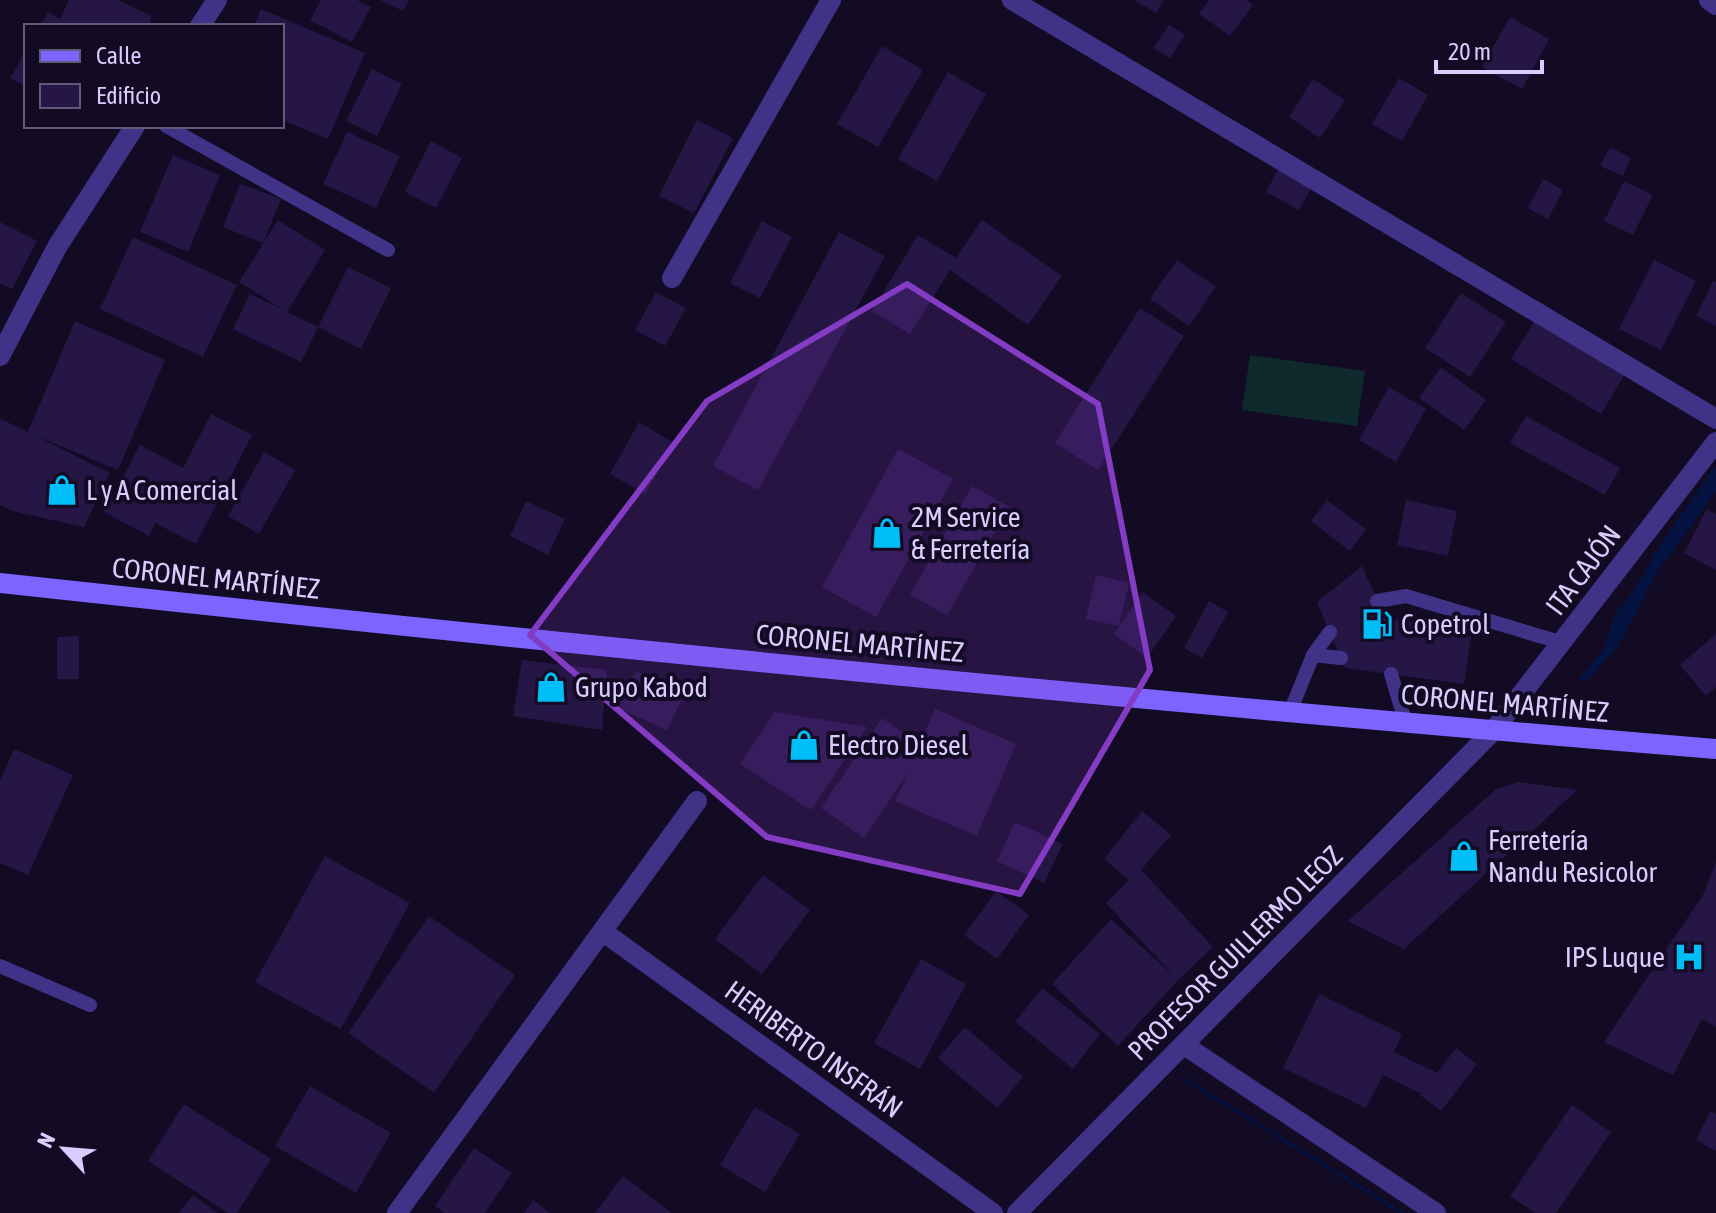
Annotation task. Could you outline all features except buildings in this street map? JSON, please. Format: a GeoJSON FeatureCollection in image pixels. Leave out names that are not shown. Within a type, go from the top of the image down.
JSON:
{"type":"FeatureCollection","features":[{"type":"Feature","properties":{"kind":"main road","name":"CORONEL MARTÍNEZ"},"geometry":{"type":"LineString","coordinates":[[0,583],[439,631],[1406,724],[1716,749]]}},
{"type":"Feature","properties":{"kind":"street"},"geometry":{"type":"LineString","coordinates":[[201,24],[217,0]]}},
{"type":"Feature","properties":{"kind":"street"},"geometry":{"type":"LineString","coordinates":[[672,278],[831,0]]}},
{"type":"Feature","properties":{"kind":"street"},"geometry":{"type":"LineString","coordinates":[[1012,0],[1716,419]]}},
{"type":"Feature","properties":{"kind":"street"},"geometry":{"type":"LineString","coordinates":[[1709,0],[1716,5]]}},
{"type":"Feature","properties":{"kind":"street"},"geometry":{"type":"LineString","coordinates":[[0,356],[57,247],[134,128]]}},
{"type":"Feature","properties":{"kind":"street","name":"ITA CAJÓN"},"geometry":{"type":"LineString","coordinates":[[1502,731],[1563,643],[1716,442]]}},
{"type":"Feature","properties":{"kind":"street","name":"PROFESOR GUILLERMO LEOZ"},"geometry":{"type":"LineString","coordinates":[[1017,1213],[1502,731]]}},
{"type":"Feature","properties":{"kind":"street"},"geometry":{"type":"LineString","coordinates":[[397,1213],[697,801]]}},
{"type":"Feature","properties":{"kind":"street","name":"HERIBERTO INSFRÁN"},"geometry":{"type":"LineString","coordinates":[[602,931],[993,1213]]}},
{"type":"Feature","properties":{"kind":"street"},"geometry":{"type":"LineString","coordinates":[[1184,1045],[1436,1213]]}},
{"type":"Feature","properties":{"kind":"lane"},"geometry":{"type":"LineString","coordinates":[[170,128],[388,250]]}},
{"type":"Feature","properties":{"kind":"lane"},"geometry":{"type":"LineString","coordinates":[[1377,601],[1406,596],[1563,643]]}},
{"type":"Feature","properties":{"kind":"lane"},"geometry":{"type":"LineString","coordinates":[[1290,712],[1313,655],[1330,632]]}},
{"type":"Feature","properties":{"kind":"lane"},"geometry":{"type":"LineString","coordinates":[[1313,655],[1341,658]]}},
{"type":"Feature","properties":{"kind":"lane"},"geometry":{"type":"LineString","coordinates":[[1391,674],[1406,724]]}},
{"type":"Feature","properties":{"kind":"lane"},"geometry":{"type":"LineString","coordinates":[[0,966],[90,1005]]}},
{"type":"Feature","properties":{"kind":"highlighted area"},"geometry":{"type":"Polygon","coordinates":[[[907,284],[1098,404],[1150,670],[1020,894],[767,837],[530,635],[707,401],[907,284]]]}},
{"type":"Feature","properties":{"kind":"green space"},"geometry":{"type":"Polygon","coordinates":[[[1250,355],[1365,371],[1357,426],[1242,410],[1250,355]]]}},
{"type":"Feature","properties":{"kind":"shaded area"},"geometry":{"type":"Polygon","coordinates":[[[1716,477],[1716,491],[1624,614],[1612,652],[1586,682],[1579,679],[1604,649],[1614,616],[1716,477]]]}},
{"type":"Feature","properties":{"kind":"shaded area"},"geometry":{"type":"Polygon","coordinates":[[[1184,1077],[1405,1213],[1399,1213],[1182,1079],[1184,1077]]]}},
{"type":"Feature","properties":{"kind":"waterway"},"geometry":{"type":"LineString","coordinates":[[1612,646],[1659,557],[1716,474]]}},
{"type":"Feature","properties":{"kind":"place","name":"L y A Comercial"},"geometry":{"type":"Point","coordinates":[62,490]}},
{"type":"Feature","properties":{"kind":"place","name":"2M Service & Ferretería"},"geometry":{"type":"Point","coordinates":[887,533]}},
{"type":"Feature","properties":{"kind":"place","name":"Copetrol"},"geometry":{"type":"Point","coordinates":[1377,624]}},
{"type":"Feature","properties":{"kind":"place","name":"Grupo Kabod"},"geometry":{"type":"Point","coordinates":[551,687]}},
{"type":"Feature","properties":{"kind":"place","name":"Electro Diesel"},"geometry":{"type":"Point","coordinates":[804,745]}},
{"type":"Feature","properties":{"kind":"place","name":"Ferretería Nandu Resicolor"},"geometry":{"type":"Point","coordinates":[1464,856]}},
{"type":"Feature","properties":{"kind":"place","name":"IPS Luque"},"geometry":{"type":"Point","coordinates":[1689,957]}}]}
